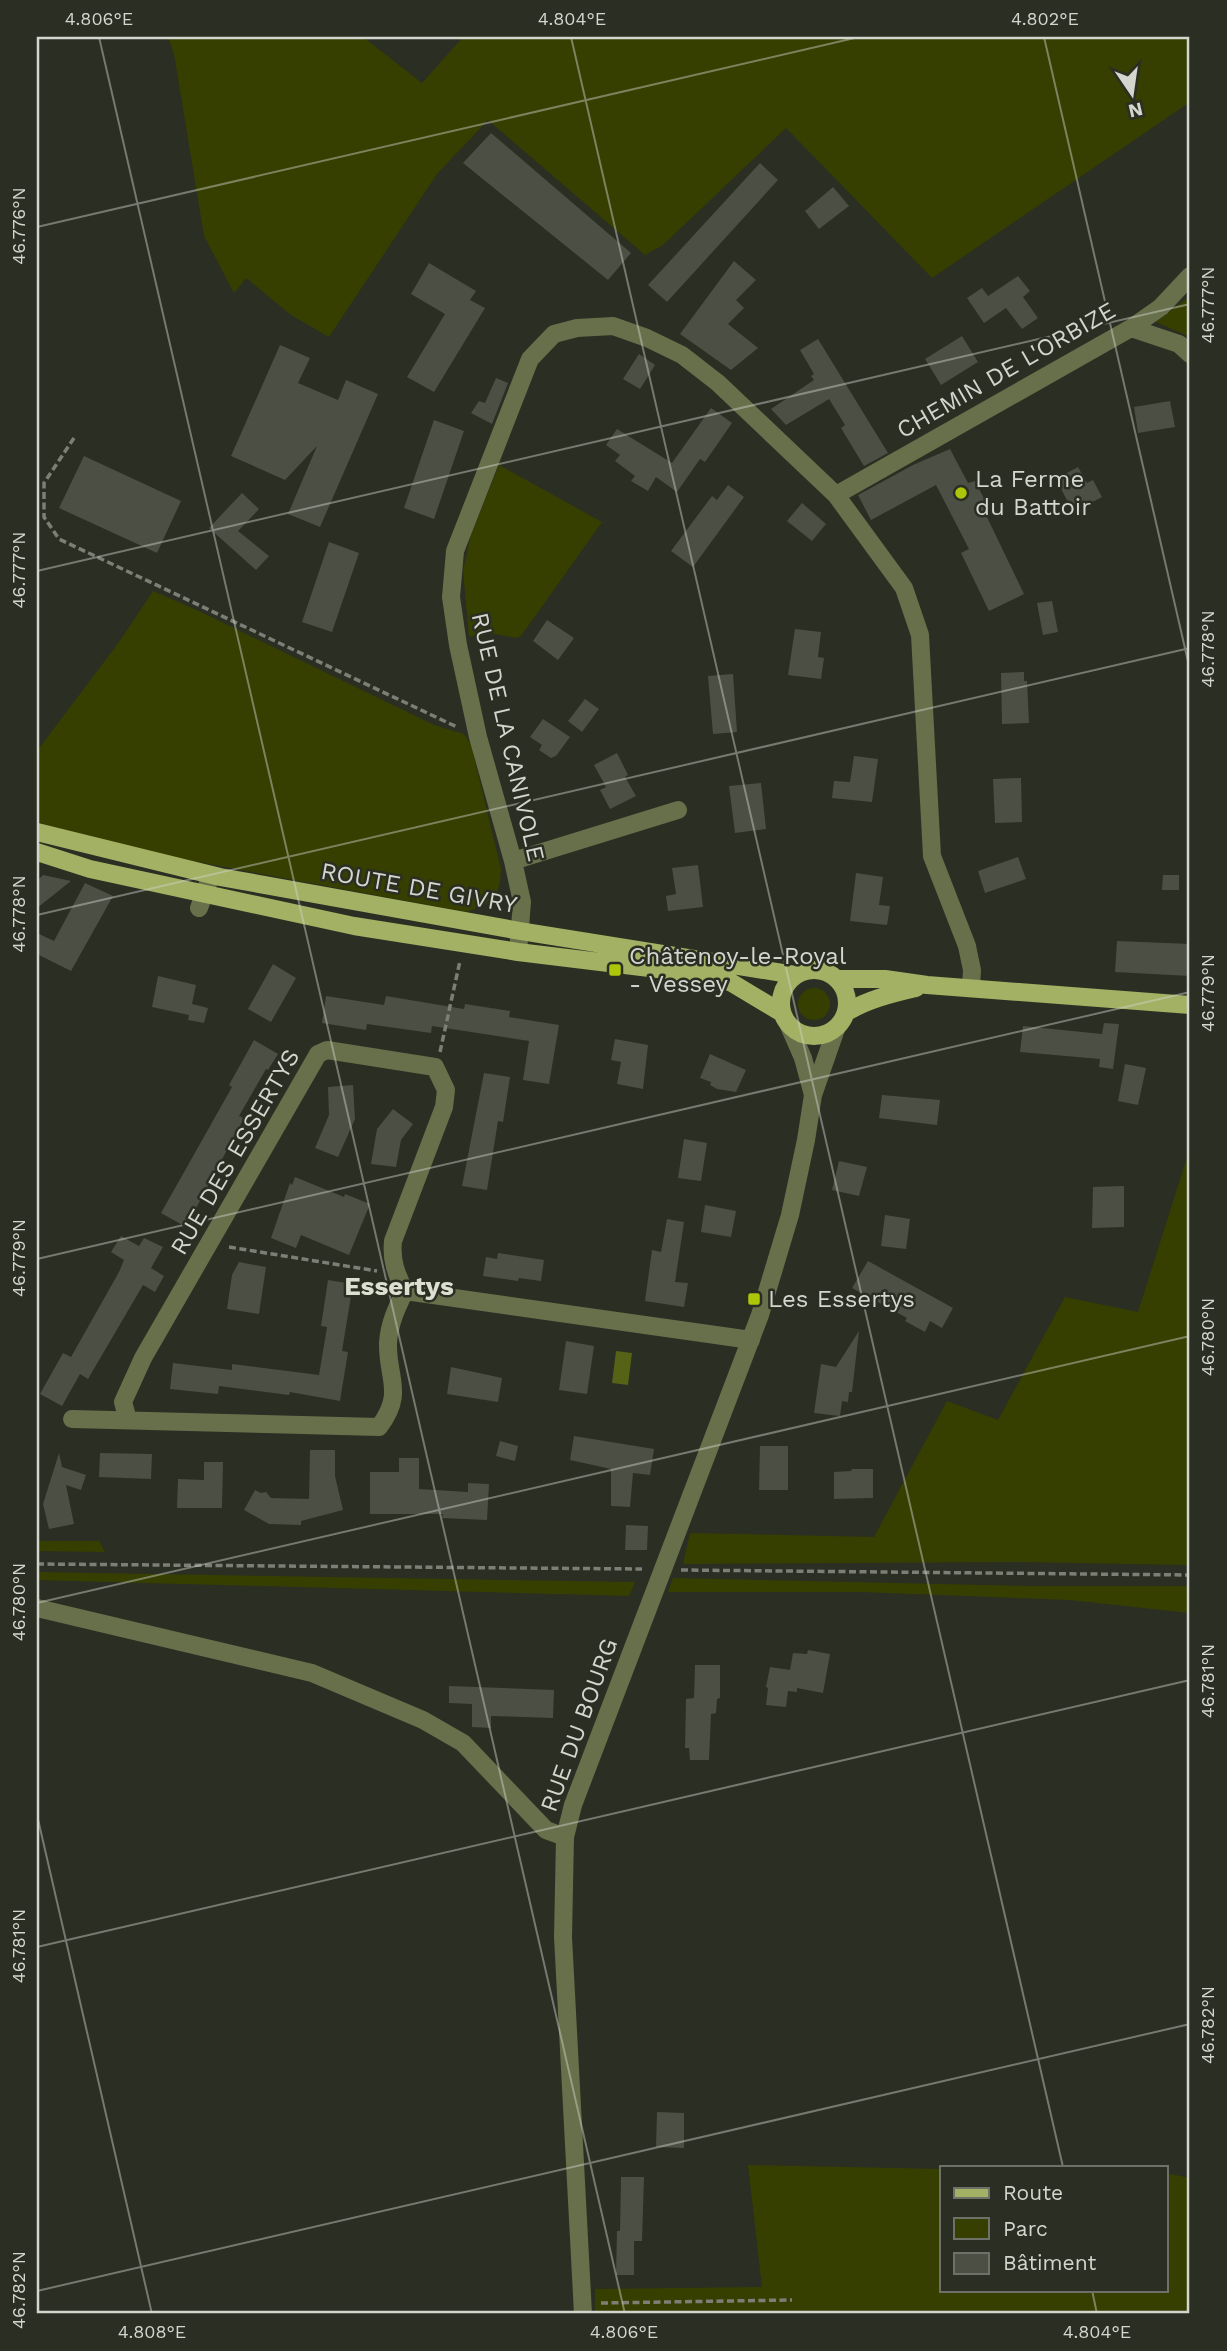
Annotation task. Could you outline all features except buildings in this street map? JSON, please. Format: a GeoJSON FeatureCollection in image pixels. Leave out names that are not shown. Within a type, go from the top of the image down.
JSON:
{"type":"FeatureCollection","features":[{"type":"Feature","properties":{"kind":"main road","name":"ROUTE DE GIVRY"},"geometry":{"type":"LineString","coordinates":[[43,834],[211,875],[520,931],[795,975]]}},
{"type":"Feature","properties":{"kind":"main road","name":"ROUTE DE GIVRY"},"geometry":{"type":"LineString","coordinates":[[37,851],[201,901],[464,944],[707,975],[732,983],[786,1020]]}},
{"type":"Feature","properties":{"kind":"main road"},"geometry":{"type":"LineString","coordinates":[[847,1012],[848,1000],[844,986],[825,971],[808,969],[795,975],[784,987],[781,998],[786,1020],[805,1035],[821,1036],[836,1029],[847,1012],[862,1003],[927,985]]}},
{"type":"Feature","properties":{"kind":"main road"},"geometry":{"type":"LineString","coordinates":[[838,979],[886,979],[927,985],[1190,1005]]}},
{"type":"Feature","properties":{"kind":"street","name":"CHEMIN DE L'ORBIZE"},"geometry":{"type":"LineString","coordinates":[[836,495],[1130,328],[1161,307],[1190,276]]}},
{"type":"Feature","properties":{"kind":"street","name":"RUE DE LA CANIVOLE"},"geometry":{"type":"LineString","coordinates":[[518,951],[522,902],[478,737],[458,645],[451,597],[455,551],[530,359],[554,334],[577,328],[613,327],[647,338],[682,355],[718,383],[836,495],[904,588],[920,635],[932,856],[967,946],[972,970],[971,988]]}},
{"type":"Feature","properties":{"kind":"street"},"geometry":{"type":"LineString","coordinates":[[1130,328],[1179,344],[1190,354]]}},
{"type":"Feature","properties":{"kind":"street"},"geometry":{"type":"LineString","coordinates":[[513,861],[678,810]]}},
{"type":"Feature","properties":{"kind":"street"},"geometry":{"type":"LineString","coordinates":[[37,851],[43,834]]}},
{"type":"Feature","properties":{"kind":"street"},"geometry":{"type":"LineString","coordinates":[[201,901],[211,875]]}},
{"type":"Feature","properties":{"kind":"street","name":"RUE DU BOURG"},"geometry":{"type":"LineString","coordinates":[[786,1020],[803,1058],[813,1095]]}},
{"type":"Feature","properties":{"kind":"street","name":"RUE DU BOURG"},"geometry":{"type":"LineString","coordinates":[[582,2309],[563,1937],[565,1838],[573,1805],[751,1340],[790,1215],[813,1095],[836,1029]]}},
{"type":"Feature","properties":{"kind":"street","name":"RUE DES ESSERTYS"},"geometry":{"type":"LineString","coordinates":[[128,1420],[123,1402],[130,1386],[318,1054],[337,1050],[435,1067]]}},
{"type":"Feature","properties":{"kind":"street"},"geometry":{"type":"LineString","coordinates":[[405,1291],[396,1274],[392,1256],[393,1241],[444,1107],[446,1090],[435,1067]]}},
{"type":"Feature","properties":{"kind":"street"},"geometry":{"type":"LineString","coordinates":[[405,1291],[751,1340]]}},
{"type":"Feature","properties":{"kind":"street"},"geometry":{"type":"LineString","coordinates":[[72,1419],[379,1427],[394,1403],[388,1345],[390,1326],[405,1291]]}},
{"type":"Feature","properties":{"kind":"street"},"geometry":{"type":"LineString","coordinates":[[37,1608],[312,1673],[423,1720],[463,1743],[547,1830],[565,1838]]}},
{"type":"Feature","properties":{"kind":"path"},"geometry":{"type":"LineString","coordinates":[[74,438],[44,483],[44,517],[59,539],[478,737]]}},
{"type":"Feature","properties":{"kind":"path"},"geometry":{"type":"LineString","coordinates":[[435,1067],[444,1043],[464,944]]}},
{"type":"Feature","properties":{"kind":"path"},"geometry":{"type":"LineString","coordinates":[[210,1244],[396,1274]]}},
{"type":"Feature","properties":{"kind":"path"},"geometry":{"type":"LineString","coordinates":[[37,1564],[1190,1575]]}},
{"type":"Feature","properties":{"kind":"path"},"geometry":{"type":"LineString","coordinates":[[582,2309],[792,2300]]}},
{"type":"Feature","properties":{"kind":"green space"},"geometry":{"type":"Polygon","coordinates":[[[168,37],[363,37],[422,83],[463,37],[1190,37],[1190,102],[932,278],[786,128],[663,245],[645,255],[488,120],[437,174],[329,337],[291,315],[246,278],[234,293],[204,236],[174,54],[168,37]]]}},
{"type":"Feature","properties":{"kind":"green space"},"geometry":{"type":"Polygon","coordinates":[[[1190,296],[1190,337],[1156,322],[1190,296]]]}},
{"type":"Feature","properties":{"kind":"green space"},"geometry":{"type":"Polygon","coordinates":[[[499,465],[602,522],[521,636],[516,638],[485,632],[469,637],[463,571],[471,535],[499,465]]]}},
{"type":"Feature","properties":{"kind":"green space"},"geometry":{"type":"Polygon","coordinates":[[[153,591],[434,725],[464,734],[471,745],[501,869],[499,887],[493,898],[466,912],[107,845],[37,822],[37,751],[119,642],[153,591]]]}},
{"type":"Feature","properties":{"kind":"green space"},"geometry":{"type":"Polygon","coordinates":[[[814,988],[826,992],[830,1004],[826,1016],[814,1020],[802,1016],[798,1004],[802,992],[814,988]]]}},
{"type":"Feature","properties":{"kind":"green space"},"geometry":{"type":"Polygon","coordinates":[[[1190,1148],[1190,1565],[1017,1562],[683,1564],[690,1533],[874,1537],[947,1401],[998,1420],[1065,1297],[1138,1312],[1190,1148]]]}},
{"type":"Feature","properties":{"kind":"green space"},"geometry":{"type":"Polygon","coordinates":[[[37,1541],[99,1541],[105,1552],[37,1551],[37,1541]]]}},
{"type":"Feature","properties":{"kind":"green space"},"geometry":{"type":"Polygon","coordinates":[[[37,1572],[635,1582],[629,1596],[37,1580],[37,1572]]]}},
{"type":"Feature","properties":{"kind":"green space"},"geometry":{"type":"Polygon","coordinates":[[[673,1578],[1032,1586],[1190,1586],[1190,1613],[1069,1600],[860,1592],[668,1592],[673,1578]]]}},
{"type":"Feature","properties":{"kind":"green space"},"geometry":{"type":"Polygon","coordinates":[[[748,2165],[940,2169],[940,2292],[1168,2292],[1168,2173],[1190,2178],[1190,2314],[595,2312],[595,2289],[762,2287],[748,2165]]]}},
{"type":"Feature","properties":{"kind":"shaded area"},"geometry":{"type":"Polygon","coordinates":[[[616,1351],[632,1353],[628,1385],[612,1383],[616,1351]]]}},
{"type":"Feature","properties":{"kind":"place","name":"La Ferme du Battoir"},"geometry":{"type":"Point","coordinates":[961,493]}},
{"type":"Feature","properties":{"kind":"place","name":"Châtenoy-le-Royal - Vessey"},"geometry":{"type":"Point","coordinates":[615,970]}},
{"type":"Feature","properties":{"kind":"place","name":"Les Essertys"},"geometry":{"type":"Point","coordinates":[754,1299]}},
{"type":"Feature","properties":{"kind":"district","name":"Essertys"},"geometry":{"type":"Point","coordinates":[399,1286]}}]}
